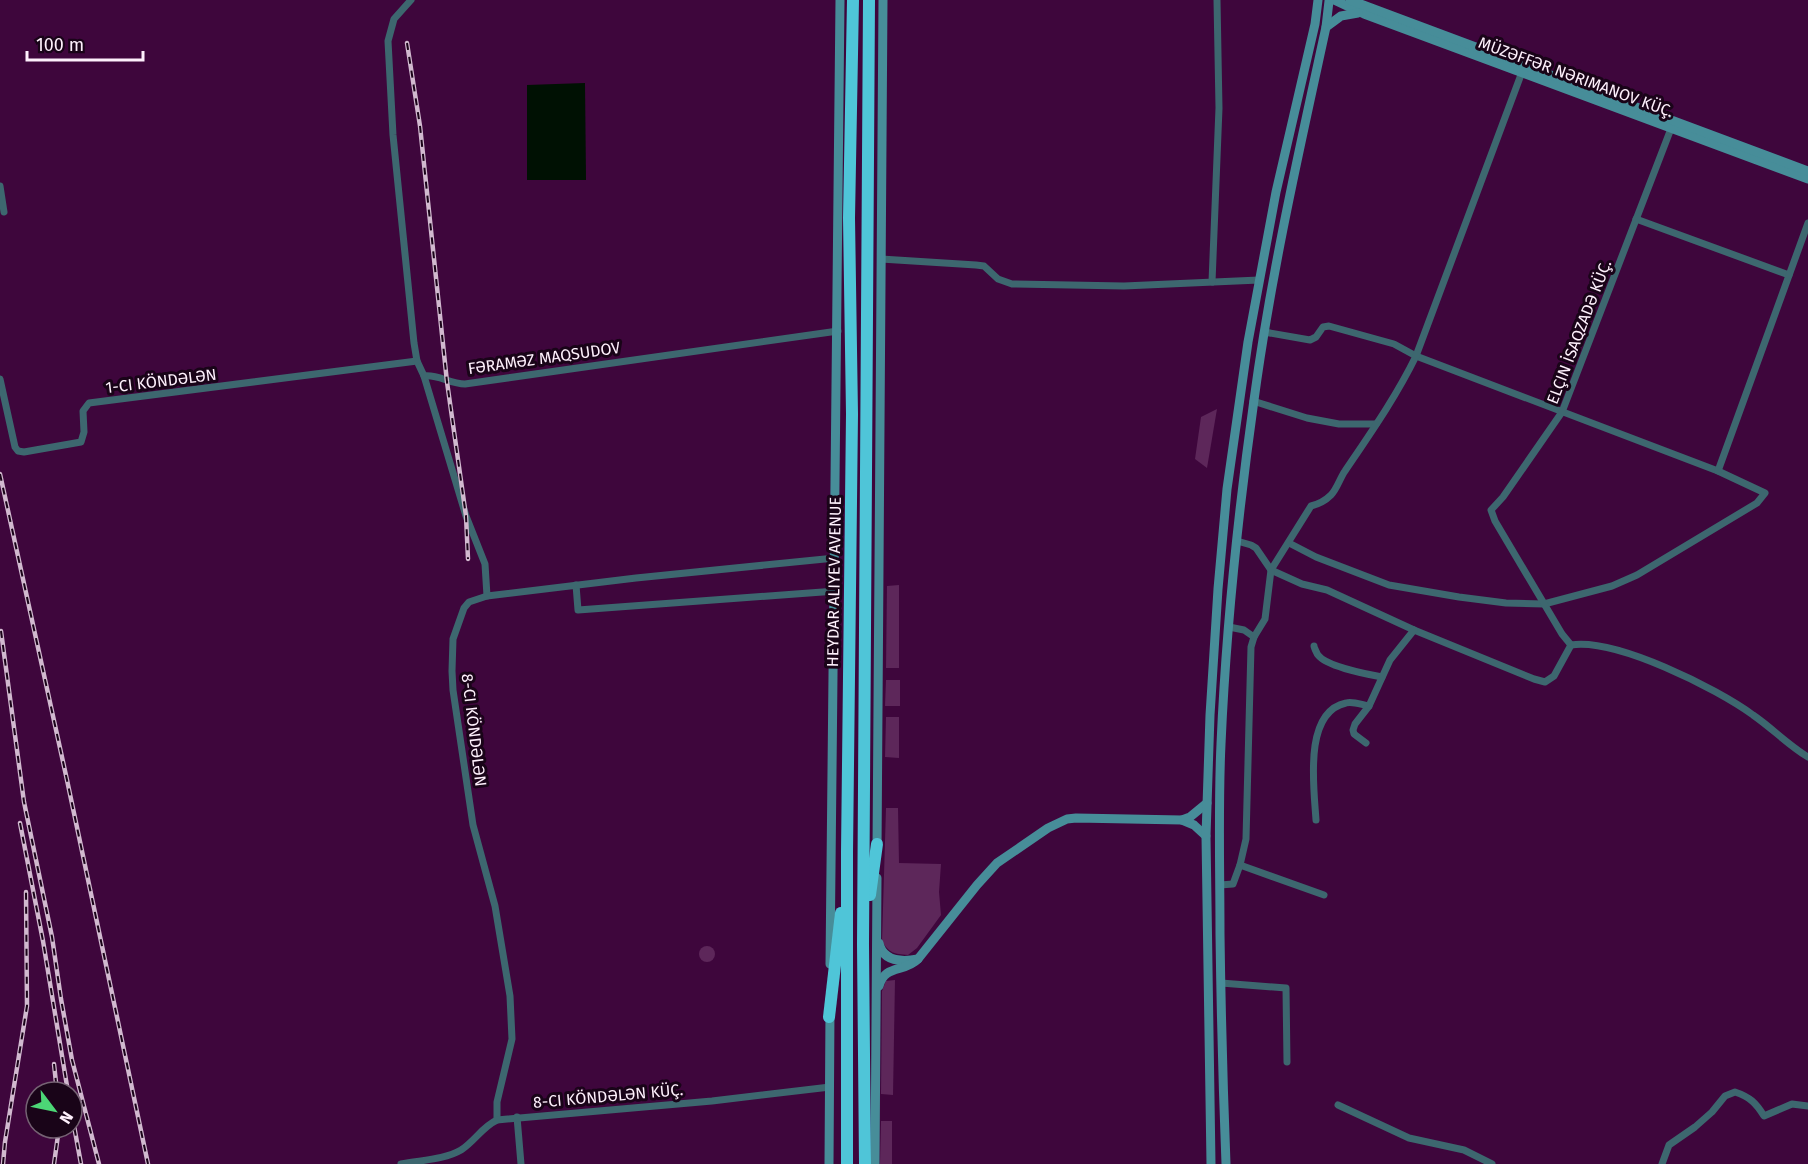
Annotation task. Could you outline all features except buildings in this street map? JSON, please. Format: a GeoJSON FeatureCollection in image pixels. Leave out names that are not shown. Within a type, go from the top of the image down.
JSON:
{"type":"FeatureCollection","features":[{"type":"Feature","properties":{"kind":"highway","name":"HEYDAR ALIYEV AVENUE"},"geometry":{"type":"LineString","coordinates":[[847,1164],[847,852],[852,414],[849,218],[853,0]]}},
{"type":"Feature","properties":{"kind":"highway","name":"HEYDAR ALIYEV AVENUE"},"geometry":{"type":"LineString","coordinates":[[865,1164],[863,944],[869,0]]}},
{"type":"Feature","properties":{"kind":"highway"},"geometry":{"type":"LineString","coordinates":[[863,944],[877,844]]}},
{"type":"Feature","properties":{"kind":"highway"},"geometry":{"type":"LineString","coordinates":[[830,1017],[847,852]]}},
{"type":"Feature","properties":{"kind":"main road"},"geometry":{"type":"LineString","coordinates":[[829,1164],[840,0]]}},
{"type":"Feature","properties":{"kind":"main road"},"geometry":{"type":"LineString","coordinates":[[875,1164],[883,0]]}},
{"type":"Feature","properties":{"kind":"main road"},"geometry":{"type":"LineString","coordinates":[[1211,1164],[1206,836],[1208,744],[1227,489],[1258,280],[1315,24],[1318,0]]}},
{"type":"Feature","properties":{"kind":"main road","name":"MÜZƏFFƏR NƏRIMANOV KÜÇ."},"geometry":{"type":"LineString","coordinates":[[1318,0],[1331,0],[1522,72],[1672,125],[1808,179]]}},
{"type":"Feature","properties":{"kind":"main road"},"geometry":{"type":"LineString","coordinates":[[1226,1164],[1220,885],[1221,744],[1228,627],[1253,401],[1264,332],[1289,195],[1331,0]]}},
{"type":"Feature","properties":{"kind":"main road"},"geometry":{"type":"LineString","coordinates":[[1350,0],[1672,125],[1808,171]]}},
{"type":"Feature","properties":{"kind":"main road"},"geometry":{"type":"LineString","coordinates":[[1326,27],[1345,14],[1364,14]]}},
{"type":"Feature","properties":{"kind":"main road"},"geometry":{"type":"LineString","coordinates":[[1276,192],[1289,195]]}},
{"type":"Feature","properties":{"kind":"main road"},"geometry":{"type":"LineString","coordinates":[[1208,744],[1221,744]]}},
{"type":"Feature","properties":{"kind":"main road"},"geometry":{"type":"LineString","coordinates":[[1182,820],[1190,817],[1207,803]]}},
{"type":"Feature","properties":{"kind":"main road"},"geometry":{"type":"LineString","coordinates":[[876,1000],[883,975],[891,970],[908,967],[918,959],[997,863],[1058,823],[1067,819],[1084,818],[1182,820],[1194,825],[1206,836]]}},
{"type":"Feature","properties":{"kind":"main road"},"geometry":{"type":"LineString","coordinates":[[876,932],[882,951],[889,957],[900,961],[918,959]]}},
{"type":"Feature","properties":{"kind":"main road"},"geometry":{"type":"LineString","coordinates":[[1209,1014],[1221,1014]]}},
{"type":"Feature","properties":{"kind":"street"},"geometry":{"type":"LineString","coordinates":[[411,0],[394,19],[388,41],[393,135],[417,361],[424,376],[466,516],[485,564],[487,596]]}},
{"type":"Feature","properties":{"kind":"street"},"geometry":{"type":"LineString","coordinates":[[1212,282],[1219,108],[1217,0]]}},
{"type":"Feature","properties":{"kind":"street"},"geometry":{"type":"LineString","coordinates":[[1220,885],[1233,884],[1246,839],[1251,647],[1265,619],[1271,570],[1311,506],[1320,504],[1333,494],[1342,475],[1376,424],[1416,356],[1522,72]]}},
{"type":"Feature","properties":{"kind":"street","name":"ELÇIN İSAQZADƏ KÜÇ."},"geometry":{"type":"LineString","coordinates":[[1571,645],[1544,604],[1495,521],[1491,510],[1503,497],[1562,412],[1672,125]]}},
{"type":"Feature","properties":{"kind":"street"},"geometry":{"type":"LineString","coordinates":[[0,186],[4,212]]}},
{"type":"Feature","properties":{"kind":"street"},"geometry":{"type":"LineString","coordinates":[[1636,219],[1789,275]]}},
{"type":"Feature","properties":{"kind":"street"},"geometry":{"type":"LineString","coordinates":[[1718,471],[1808,224]]}},
{"type":"Feature","properties":{"kind":"street"},"geometry":{"type":"LineString","coordinates":[[881,259],[984,266],[998,279],[1012,284],[1124,286],[1258,280]]}},
{"type":"Feature","properties":{"kind":"street"},"geometry":{"type":"LineString","coordinates":[[1264,332],[1310,340],[1316,337],[1323,327],[1329,326],[1394,344],[1416,356],[1718,471],[1765,493],[1762,499],[1637,575],[1612,586],[1544,604],[1506,603],[1389,585],[1316,557],[1289,543]]}},
{"type":"Feature","properties":{"kind":"street","name":"FƏRAMƏZ MAQSUDOV"},"geometry":{"type":"LineString","coordinates":[[424,376],[434,376],[453,383],[465,384],[838,331]]}},
{"type":"Feature","properties":{"kind":"street","name":"1-CI KÖNDƏLƏN"},"geometry":{"type":"LineString","coordinates":[[0,379],[15,447],[18,451],[24,452],[81,442],[84,432],[82,411],[89,403],[417,361]]}},
{"type":"Feature","properties":{"kind":"street"},"geometry":{"type":"LineString","coordinates":[[1253,401],[1308,418],[1339,424],[1376,424]]}},
{"type":"Feature","properties":{"kind":"street"},"geometry":{"type":"LineString","coordinates":[[1237,541],[1256,549],[1271,570],[1302,584],[1327,590],[1414,630],[1534,679],[1545,682],[1554,676],[1571,645],[1580,643],[1621,650],[1724,695],[1808,757]]}},
{"type":"Feature","properties":{"kind":"street","name":"8-CI KÖNDƏLƏN"},"geometry":{"type":"LineString","coordinates":[[497,1120],[497,1102],[512,1039],[510,996],[495,906],[473,825],[454,701],[453,639],[464,608],[469,602],[487,596],[835,558]]}},
{"type":"Feature","properties":{"kind":"street"},"geometry":{"type":"LineString","coordinates":[[576,585],[578,610],[836,591]]}},
{"type":"Feature","properties":{"kind":"street"},"geometry":{"type":"LineString","coordinates":[[1228,627],[1245,630],[1254,637]]}},
{"type":"Feature","properties":{"kind":"street"},"geometry":{"type":"LineString","coordinates":[[1366,743],[1354,734],[1353,730],[1369,706],[1390,660],[1414,630]]}},
{"type":"Feature","properties":{"kind":"street"},"geometry":{"type":"LineString","coordinates":[[1314,646],[1317,654],[1327,661],[1362,674],[1382,677]]}},
{"type":"Feature","properties":{"kind":"street"},"geometry":{"type":"LineString","coordinates":[[1316,820],[1313,765],[1318,726],[1328,713],[1344,703],[1369,706]]}},
{"type":"Feature","properties":{"kind":"street"},"geometry":{"type":"LineString","coordinates":[[1240,865],[1324,895]]}},
{"type":"Feature","properties":{"kind":"street"},"geometry":{"type":"LineString","coordinates":[[1221,983],[1286,988],[1287,1062]]}},
{"type":"Feature","properties":{"kind":"street","name":"8-CI KÖNDƏLƏN KÜÇ."},"geometry":{"type":"LineString","coordinates":[[401,1164],[450,1155],[462,1149],[482,1129],[497,1120],[712,1101],[830,1087]]}},
{"type":"Feature","properties":{"kind":"street"},"geometry":{"type":"LineString","coordinates":[[1662,1164],[1669,1145],[1695,1127],[1725,1096],[1735,1092],[1748,1096],[1758,1105],[1764,1116],[1792,1104],[1808,1106]]}},
{"type":"Feature","properties":{"kind":"street"},"geometry":{"type":"LineString","coordinates":[[1338,1105],[1409,1138],[1472,1153],[1492,1164]]}},
{"type":"Feature","properties":{"kind":"street"},"geometry":{"type":"LineString","coordinates":[[517,1117],[521,1164]]}},
{"type":"Feature","properties":{"kind":"shaded area"},"geometry":{"type":"Polygon","coordinates":[[[585,83],[586,180],[527,180],[527,85],[585,83]]]}},
{"type":"Feature","properties":{"kind":"shaded area"},"geometry":{"type":"Polygon","coordinates":[[[1217,409],[1207,468],[1195,459],[1201,417],[1217,409]]]}},
{"type":"Feature","properties":{"kind":"shaded area"},"geometry":{"type":"Polygon","coordinates":[[[899,585],[899,668],[886,668],[887,586],[899,585]]]}},
{"type":"Feature","properties":{"kind":"shaded area"},"geometry":{"type":"Polygon","coordinates":[[[886,680],[900,680],[900,706],[885,706],[886,680]]]}},
{"type":"Feature","properties":{"kind":"shaded area"},"geometry":{"type":"Polygon","coordinates":[[[886,717],[899,717],[899,758],[885,757],[886,717]]]}},
{"type":"Feature","properties":{"kind":"shaded area"},"geometry":{"type":"Polygon","coordinates":[[[886,808],[898,808],[899,863],[941,864],[939,892],[941,915],[917,948],[908,955],[892,952],[882,941],[886,808]]]}},
{"type":"Feature","properties":{"kind":"shaded area"},"geometry":{"type":"Polygon","coordinates":[[[707,946],[713,948],[715,954],[713,960],[707,962],[701,960],[699,954],[701,948],[707,946]]]}},
{"type":"Feature","properties":{"kind":"shaded area"},"geometry":{"type":"Polygon","coordinates":[[[895,980],[893,1095],[881,1094],[882,991],[886,981],[895,980]]]}},
{"type":"Feature","properties":{"kind":"shaded area"},"geometry":{"type":"Polygon","coordinates":[[[881,1121],[892,1121],[892,1164],[880,1164],[881,1121]]]}},
{"type":"Feature","properties":{"kind":"railway"},"geometry":{"type":"LineString","coordinates":[[407,43],[420,126],[447,382],[466,516],[468,559]]}},
{"type":"Feature","properties":{"kind":"railway"},"geometry":{"type":"LineString","coordinates":[[0,474],[148,1164]]}},
{"type":"Feature","properties":{"kind":"railway"},"geometry":{"type":"LineString","coordinates":[[1,631],[24,802],[52,937],[72,1060],[99,1164]]}},
{"type":"Feature","properties":{"kind":"railway"},"geometry":{"type":"LineString","coordinates":[[20,823],[43,941],[66,1080]]}},
{"type":"Feature","properties":{"kind":"railway"},"geometry":{"type":"LineString","coordinates":[[3,1164],[27,1006],[26,892]]}},
{"type":"Feature","properties":{"kind":"railway"},"geometry":{"type":"LineString","coordinates":[[54,1064],[56,1080]]}},
{"type":"Feature","properties":{"kind":"railway"},"geometry":{"type":"LineString","coordinates":[[54,1164],[57,1140]]}},
{"type":"Feature","properties":{"kind":"railway"},"geometry":{"type":"LineString","coordinates":[[77,1140],[81,1164]]}}]}
